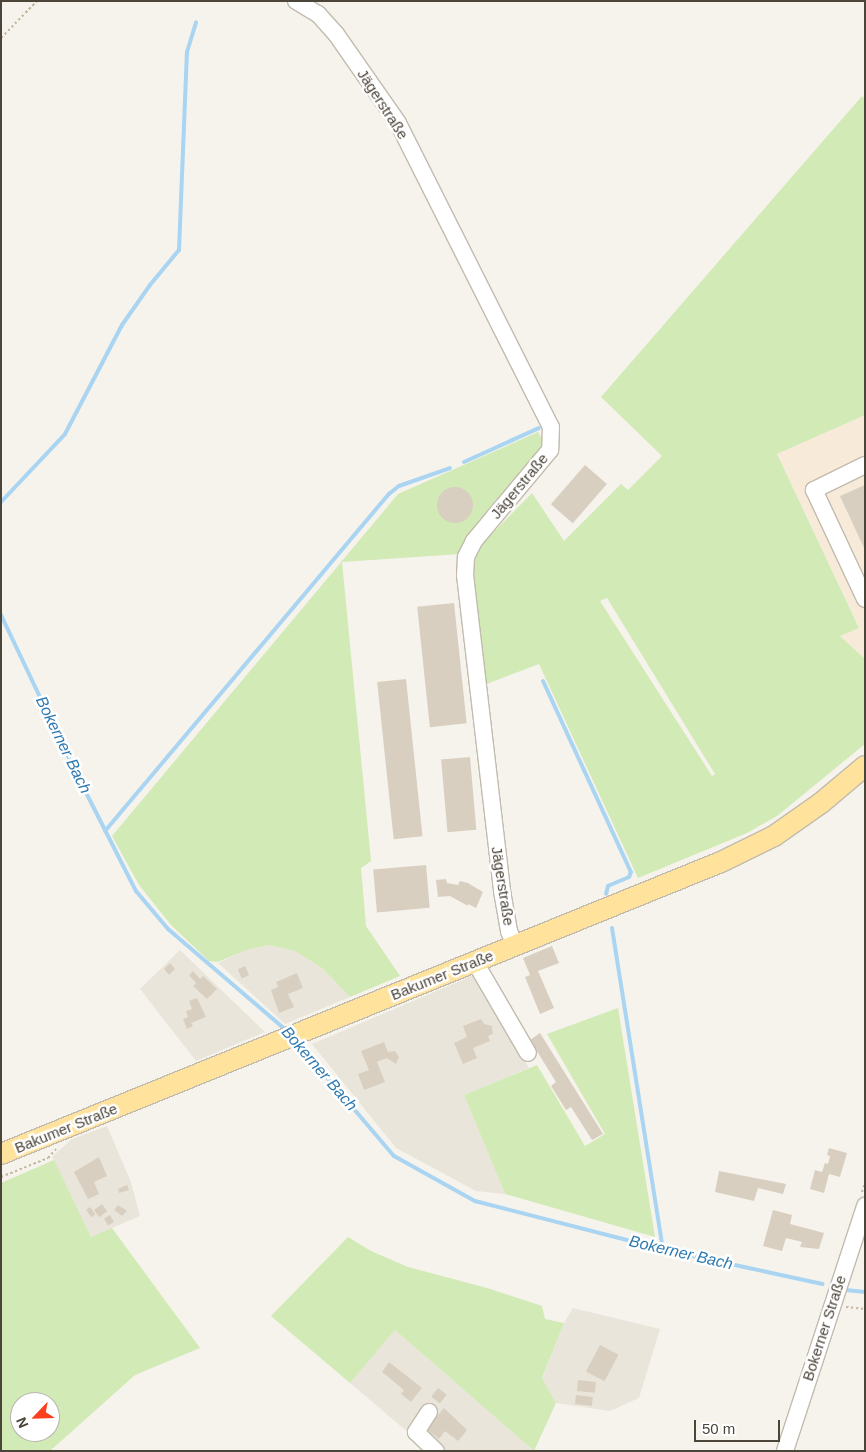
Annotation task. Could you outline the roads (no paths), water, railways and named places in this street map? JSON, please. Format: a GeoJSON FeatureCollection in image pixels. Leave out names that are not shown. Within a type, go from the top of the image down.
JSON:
{"type":"FeatureCollection","features":[{"type":"Feature","properties":{"kind":"main road","name":"Bakumer Straße"},"geometry":{"type":"LineString","coordinates":[[1,1154],[722,862],[774,836],[821,803],[865,766]]}},
{"type":"Feature","properties":{"kind":"street","name":"Jägerstraße"},"geometry":{"type":"LineString","coordinates":[[296,1],[318,14],[336,34],[398,123],[551,427],[550,450],[474,541],[466,557],[465,575],[502,891],[509,931],[515,946]]}},
{"type":"Feature","properties":{"kind":"street"},"geometry":{"type":"LineString","coordinates":[[865,465],[814,490],[865,599]]}},
{"type":"Feature","properties":{"kind":"street"},"geometry":{"type":"LineString","coordinates":[[475,962],[528,1053]]}},
{"type":"Feature","properties":{"kind":"street","name":"Bokerner Straße"},"geometry":{"type":"LineString","coordinates":[[785,1451],[865,1206]]}},
{"type":"Feature","properties":{"kind":"street"},"geometry":{"type":"LineString","coordinates":[[429,1412],[416,1432],[436,1451]]}},
{"type":"Feature","properties":{"kind":"waterway"},"geometry":{"type":"LineString","coordinates":[[1,502],[65,434],[122,325],[150,285],[179,250],[187,52],[196,22]]}},
{"type":"Feature","properties":{"kind":"waterway"},"geometry":{"type":"LineString","coordinates":[[464,462],[539,428]]}},
{"type":"Feature","properties":{"kind":"waterway"},"geometry":{"type":"LineString","coordinates":[[105,831],[389,494],[399,486],[450,468]]}},
{"type":"Feature","properties":{"kind":"waterway","name":"Bokerner Bach"},"geometry":{"type":"LineString","coordinates":[[1,615],[74,769],[136,891],[168,929],[288,1032]]}},
{"type":"Feature","properties":{"kind":"waterway"},"geometry":{"type":"LineString","coordinates":[[543,681],[631,872],[629,877],[608,886],[606,894]]}},
{"type":"Feature","properties":{"kind":"waterway"},"geometry":{"type":"LineString","coordinates":[[612,928],[663,1249]]}},
{"type":"Feature","properties":{"kind":"waterway","name":"Bokerner Bach"},"geometry":{"type":"LineString","coordinates":[[296,1041],[394,1156],[475,1201],[670,1251],[822,1284]]}},
{"type":"Feature","properties":{"kind":"waterway","name":"Bokerner Bach"},"geometry":{"type":"LineString","coordinates":[[846,1290],[865,1292]]}}]}
